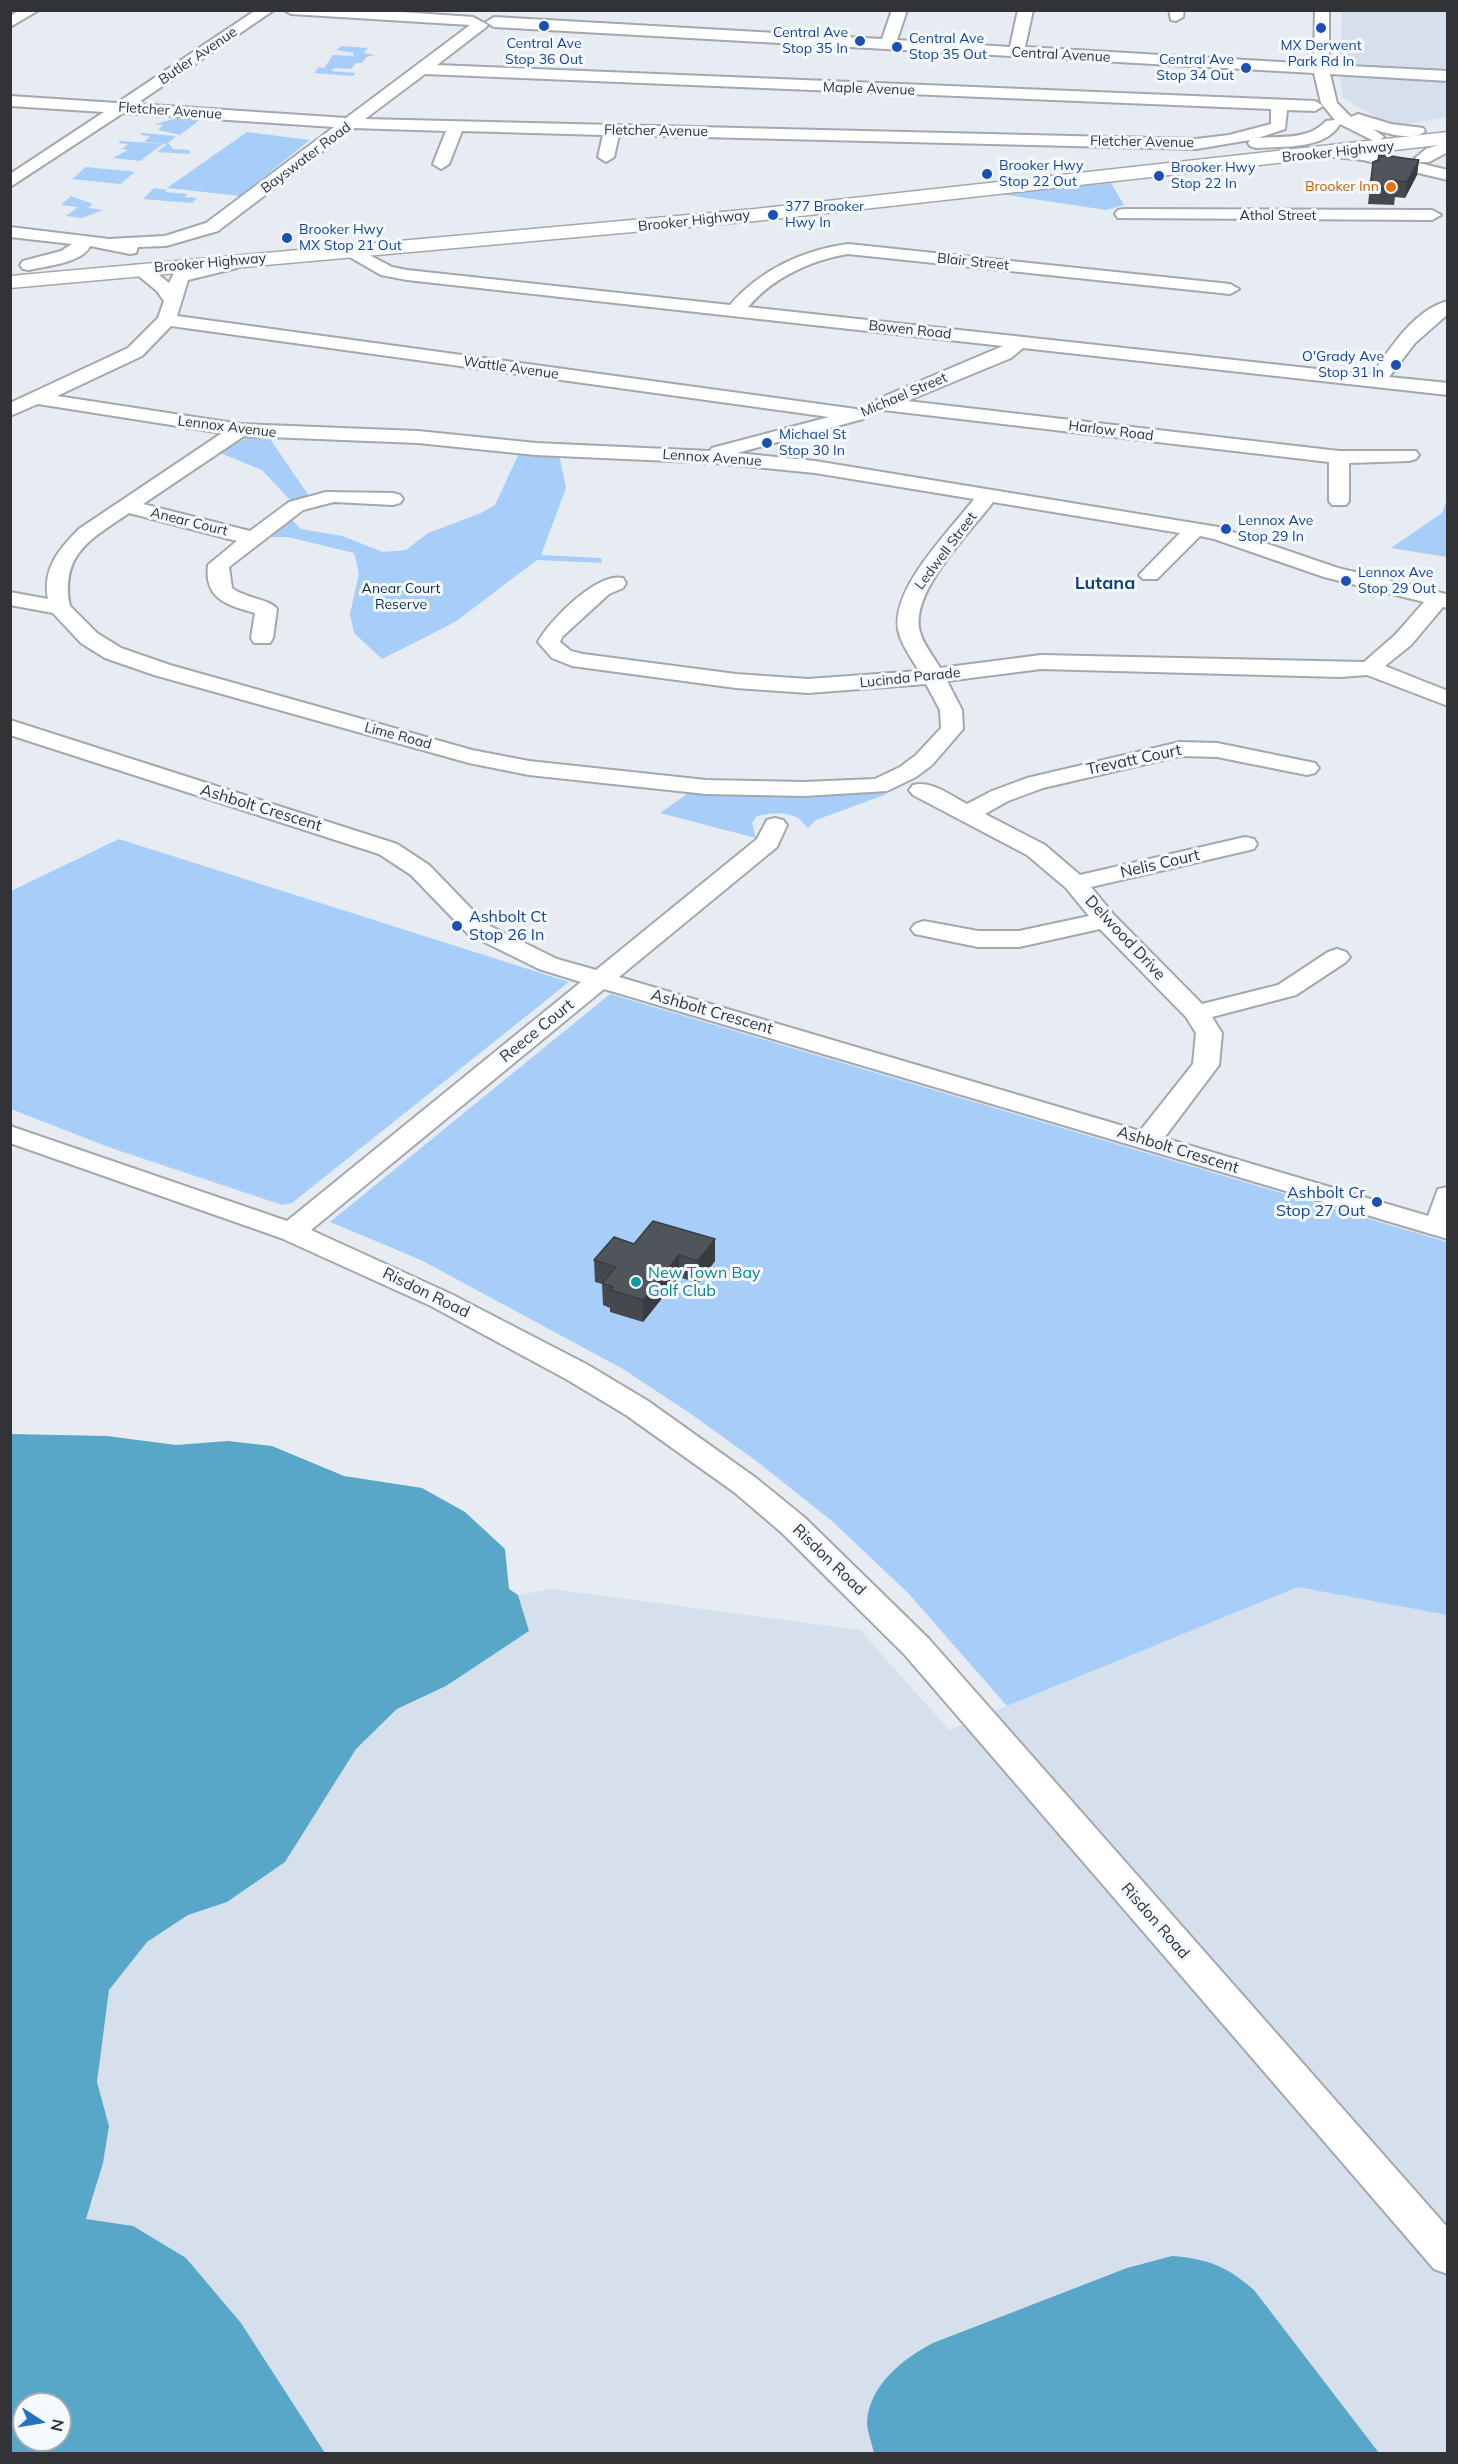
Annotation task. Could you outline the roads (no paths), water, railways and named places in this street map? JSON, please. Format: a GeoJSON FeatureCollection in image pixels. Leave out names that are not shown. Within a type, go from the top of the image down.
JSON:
{"type":"FeatureCollection","features":[{"type":"Feature","properties":{"kind":"highway","name":"Brooker Highway"},"geometry":{"type":"LineString","coordinates":[[136,261],[271,258],[755,215],[1333,153],[1417,131],[1448,127]]}},
{"type":"Feature","properties":{"kind":"highway","name":"Brooker Highway"},"geometry":{"type":"LineString","coordinates":[[10,282],[136,261],[728,204],[1132,162],[1448,138]]}},
{"type":"Feature","properties":{"kind":"highway"},"geometry":{"type":"LineString","coordinates":[[17,269],[298,250],[333,249],[350,252]]}},
{"type":"Feature","properties":{"kind":"highway"},"geometry":{"type":"LineString","coordinates":[[10,286],[67,283],[136,261]]}},
{"type":"Feature","properties":{"kind":"street"},"geometry":{"type":"LineString","coordinates":[[10,23],[32,10]]}},
{"type":"Feature","properties":{"kind":"street","name":"Butler Avenue"},"geometry":{"type":"LineString","coordinates":[[10,182],[267,10]]}},
{"type":"Feature","properties":{"kind":"street","name":"Central Avenue"},"geometry":{"type":"LineString","coordinates":[[291,10],[487,19],[656,32],[1322,71],[1448,76]]}},
{"type":"Feature","properties":{"kind":"street"},"geometry":{"type":"LineString","coordinates":[[888,45],[900,10]]}},
{"type":"Feature","properties":{"kind":"street"},"geometry":{"type":"LineString","coordinates":[[1016,52],[1026,10]]}},
{"type":"Feature","properties":{"kind":"street"},"geometry":{"type":"LineString","coordinates":[[1322,10],[1322,71],[1316,82],[1321,102],[1318,113],[1332,124],[1448,174]]}},
{"type":"Feature","properties":{"kind":"street"},"geometry":{"type":"LineString","coordinates":[[656,32],[664,18]]}},
{"type":"Feature","properties":{"kind":"street","name":"Bayswater Road"},"geometry":{"type":"LineString","coordinates":[[136,261],[166,241],[212,228],[487,19]]}},
{"type":"Feature","properties":{"kind":"street","name":"Maple Avenue"},"geometry":{"type":"LineString","coordinates":[[422,69],[1279,105],[1321,102]]}},
{"type":"Feature","properties":{"kind":"street","name":"Fletcher Avenue"},"geometry":{"type":"LineString","coordinates":[[10,101],[353,123],[456,127],[1206,143],[1275,129],[1279,126],[1279,105]]}},
{"type":"Feature","properties":{"kind":"street"},"geometry":{"type":"LineString","coordinates":[[1321,102],[1334,105],[1366,122],[1389,129],[1417,131]]}},
{"type":"Feature","properties":{"kind":"street"},"geometry":{"type":"LineString","coordinates":[[1321,102],[1377,142],[1448,168]]}},
{"type":"Feature","properties":{"kind":"street"},"geometry":{"type":"LineString","coordinates":[[1132,162],[1208,149],[1310,137],[1326,132],[1332,124]]}},
{"type":"Feature","properties":{"kind":"street"},"geometry":{"type":"LineString","coordinates":[[441,164],[456,127]]}},
{"type":"Feature","properties":{"kind":"street"},"geometry":{"type":"LineString","coordinates":[[606,157],[612,131]]}},
{"type":"Feature","properties":{"kind":"street"},"geometry":{"type":"LineString","coordinates":[[1424,158],[1432,152],[1448,147]]}},
{"type":"Feature","properties":{"kind":"street"},"geometry":{"type":"LineString","coordinates":[[1333,153],[1363,155],[1412,169],[1448,174]]}},
{"type":"Feature","properties":{"kind":"street","name":"Athol Street"},"geometry":{"type":"LineString","coordinates":[[1124,214],[1442,213]]}},
{"type":"Feature","properties":{"kind":"street"},"geometry":{"type":"LineString","coordinates":[[10,232],[75,240],[136,261],[163,287],[174,294]]}},
{"type":"Feature","properties":{"kind":"street"},"geometry":{"type":"LineString","coordinates":[[17,269],[76,252],[82,247],[75,240]]}},
{"type":"Feature","properties":{"kind":"street"},"geometry":{"type":"LineString","coordinates":[[375,264],[388,255],[468,242]]}},
{"type":"Feature","properties":{"kind":"street","name":"Blair Street"},"geometry":{"type":"LineString","coordinates":[[735,311],[745,298],[766,280],[834,250],[848,249],[1230,289]]}},
{"type":"Feature","properties":{"kind":"street","name":"Bowen Road"},"geometry":{"type":"LineString","coordinates":[[350,252],[387,271],[407,275],[1448,389]]}},
{"type":"Feature","properties":{"kind":"street"},"geometry":{"type":"LineString","coordinates":[[12,408],[135,352],[167,320],[180,277],[189,273],[271,258]]}},
{"type":"Feature","properties":{"kind":"street"},"geometry":{"type":"LineString","coordinates":[[1377,381],[1390,361],[1437,310],[1448,306]]}},
{"type":"Feature","properties":{"kind":"street","name":"Wattle Avenue"},"geometry":{"type":"LineString","coordinates":[[167,320],[856,415]]}},
{"type":"Feature","properties":{"kind":"street","name":"Michael Street"},"geometry":{"type":"LineString","coordinates":[[715,457],[725,448],[822,427],[856,415],[1004,354],[1019,342]]}},
{"type":"Feature","properties":{"kind":"street","name":"Lennox Avenue"},"geometry":{"type":"LineString","coordinates":[[35,398],[240,430],[283,434],[418,437],[536,449],[715,457],[815,467],[1233,536],[1331,573],[1443,601]]}},
{"type":"Feature","properties":{"kind":"street","name":"Harlow Road"},"geometry":{"type":"LineString","coordinates":[[883,404],[1340,458],[1409,455]]}},
{"type":"Feature","properties":{"kind":"street"},"geometry":{"type":"LineString","coordinates":[[10,598],[60,608],[57,592],[58,572],[67,553],[86,533],[240,430]]}},
{"type":"Feature","properties":{"kind":"street"},"geometry":{"type":"LineString","coordinates":[[1339,501],[1340,458]]}},
{"type":"Feature","properties":{"kind":"street","name":"Ledwell Street"},"geometry":{"type":"LineString","coordinates":[[934,676],[909,632],[908,610],[916,588],[988,494]]}},
{"type":"Feature","properties":{"kind":"street","name":"Anear Court"},"geometry":{"type":"LineString","coordinates":[[262,638],[266,609],[237,601],[222,592],[216,579],[219,565],[251,538],[296,506],[315,499],[333,496],[393,499]]}},
{"type":"Feature","properties":{"kind":"street","name":"Anear Court"},"geometry":{"type":"LineString","coordinates":[[126,506],[251,538]]}},
{"type":"Feature","properties":{"kind":"street"},"geometry":{"type":"LineString","coordinates":[[1150,575],[1196,529]]}},
{"type":"Feature","properties":{"kind":"street","name":"Lucinda Parade"},"geometry":{"type":"LineString","coordinates":[[615,583],[601,589],[553,634],[549,642],[553,651],[563,657],[583,661],[777,685],[862,684],[1041,663],[1340,670],[1370,668],[1448,699]]}},
{"type":"Feature","properties":{"kind":"street"},"geometry":{"type":"LineString","coordinates":[[1370,668],[1443,601]]}},
{"type":"Feature","properties":{"kind":"street","name":"Lime Road"},"geometry":{"type":"LineString","coordinates":[[60,608],[89,638],[113,653],[162,670],[495,763],[706,787],[841,789],[879,786],[895,779],[924,760],[952,729],[951,710],[934,676]]}},
{"type":"Feature","properties":{"kind":"street","name":"Ashbolt Crescent"},"geometry":{"type":"LineString","coordinates":[[10,727],[388,849],[420,870],[477,929],[548,964],[1443,1230]]}},
{"type":"Feature","properties":{"kind":"street","name":"Trevatt Court"},"geometry":{"type":"LineString","coordinates":[[967,814],[1000,796],[1035,783],[1180,748],[1217,750],[1307,768]]}},
{"type":"Feature","properties":{"kind":"street","name":"Delwood Drive"},"geometry":{"type":"LineString","coordinates":[[921,790],[1036,850],[1075,883],[1105,920],[1197,1012],[1209,1033],[1206,1065],[1147,1141]]}},
{"type":"Feature","properties":{"kind":"street","name":"Reece Court"},"geometry":{"type":"LineString","coordinates":[[291,1232],[768,842],[775,825]]}},
{"type":"Feature","properties":{"kind":"street","name":"Nelis Court"},"geometry":{"type":"LineString","coordinates":[[1075,883],[1245,844]]}},
{"type":"Feature","properties":{"kind":"street"},"geometry":{"type":"LineString","coordinates":[[924,928],[978,939],[1019,939],[1105,920]]}},
{"type":"Feature","properties":{"kind":"street"},"geometry":{"type":"LineString","coordinates":[[1197,1012],[1287,990],[1336,957]]}},
{"type":"Feature","properties":{"kind":"street","name":"Risdon Road"},"geometry":{"type":"LineString","coordinates":[[10,1134],[291,1232],[441,1300],[578,1372],[693,1447],[793,1525],[916,1646],[1448,2257]]}},
{"type":"Feature","properties":{"kind":"street"},"geometry":{"type":"LineString","coordinates":[[1443,1230],[1448,1196]]}},
{"type":"Feature","properties":{"kind":"place","name":"Central Ave Stop 36 Out"},"geometry":{"type":"Point","coordinates":[544,26]}},
{"type":"Feature","properties":{"kind":"place","name":"MX Derwent Park Rd In"},"geometry":{"type":"Point","coordinates":[1321,28]}},
{"type":"Feature","properties":{"kind":"place","name":"Central Ave Stop 35 In"},"geometry":{"type":"Point","coordinates":[860,41]}},
{"type":"Feature","properties":{"kind":"place","name":"Central Ave Stop 35 Out"},"geometry":{"type":"Point","coordinates":[897,47]}},
{"type":"Feature","properties":{"kind":"place","name":"Central Ave Stop 34 Out"},"geometry":{"type":"Point","coordinates":[1246,68]}},
{"type":"Feature","properties":{"kind":"place","name":"Brooker Hwy Stop 22 Out"},"geometry":{"type":"Point","coordinates":[987,174]}},
{"type":"Feature","properties":{"kind":"place","name":"Brooker Hwy Stop 22 In"},"geometry":{"type":"Point","coordinates":[1159,176]}},
{"type":"Feature","properties":{"kind":"place","name":"Brooker Inn"},"geometry":{"type":"Point","coordinates":[1391,187]}},
{"type":"Feature","properties":{"kind":"place","name":"377 Brooker Hwy In"},"geometry":{"type":"Point","coordinates":[773,215]}},
{"type":"Feature","properties":{"kind":"place","name":"Brooker Hwy MX Stop 21 Out"},"geometry":{"type":"Point","coordinates":[287,238]}},
{"type":"Feature","properties":{"kind":"place","name":"O'Grady Ave Stop 31 In"},"geometry":{"type":"Point","coordinates":[1396,365]}},
{"type":"Feature","properties":{"kind":"place","name":"Michael St Stop 30 In"},"geometry":{"type":"Point","coordinates":[767,443]}},
{"type":"Feature","properties":{"kind":"place","name":"Lennox Ave Stop 29 In"},"geometry":{"type":"Point","coordinates":[1226,529]}},
{"type":"Feature","properties":{"kind":"place","name":"Lennox Ave Stop 29 Out"},"geometry":{"type":"Point","coordinates":[1346,581]}},
{"type":"Feature","properties":{"kind":"place","name":"Ashbolt Ct Stop 26 In"},"geometry":{"type":"Point","coordinates":[457,926]}},
{"type":"Feature","properties":{"kind":"place","name":"Ashbolt Cr Stop 27 Out"},"geometry":{"type":"Point","coordinates":[1377,1202]}},
{"type":"Feature","properties":{"kind":"place","name":"New Town Bay Golf Club"},"geometry":{"type":"Point","coordinates":[636,1282]}},
{"type":"Feature","properties":{"kind":"district","name":"Lutana"},"geometry":{"type":"Point","coordinates":[1105,584]}},
{"type":"Feature","properties":{"kind":"park label","name":"Anear Court Reserve"},"geometry":{"type":"Point","coordinates":[401,598]}}]}
